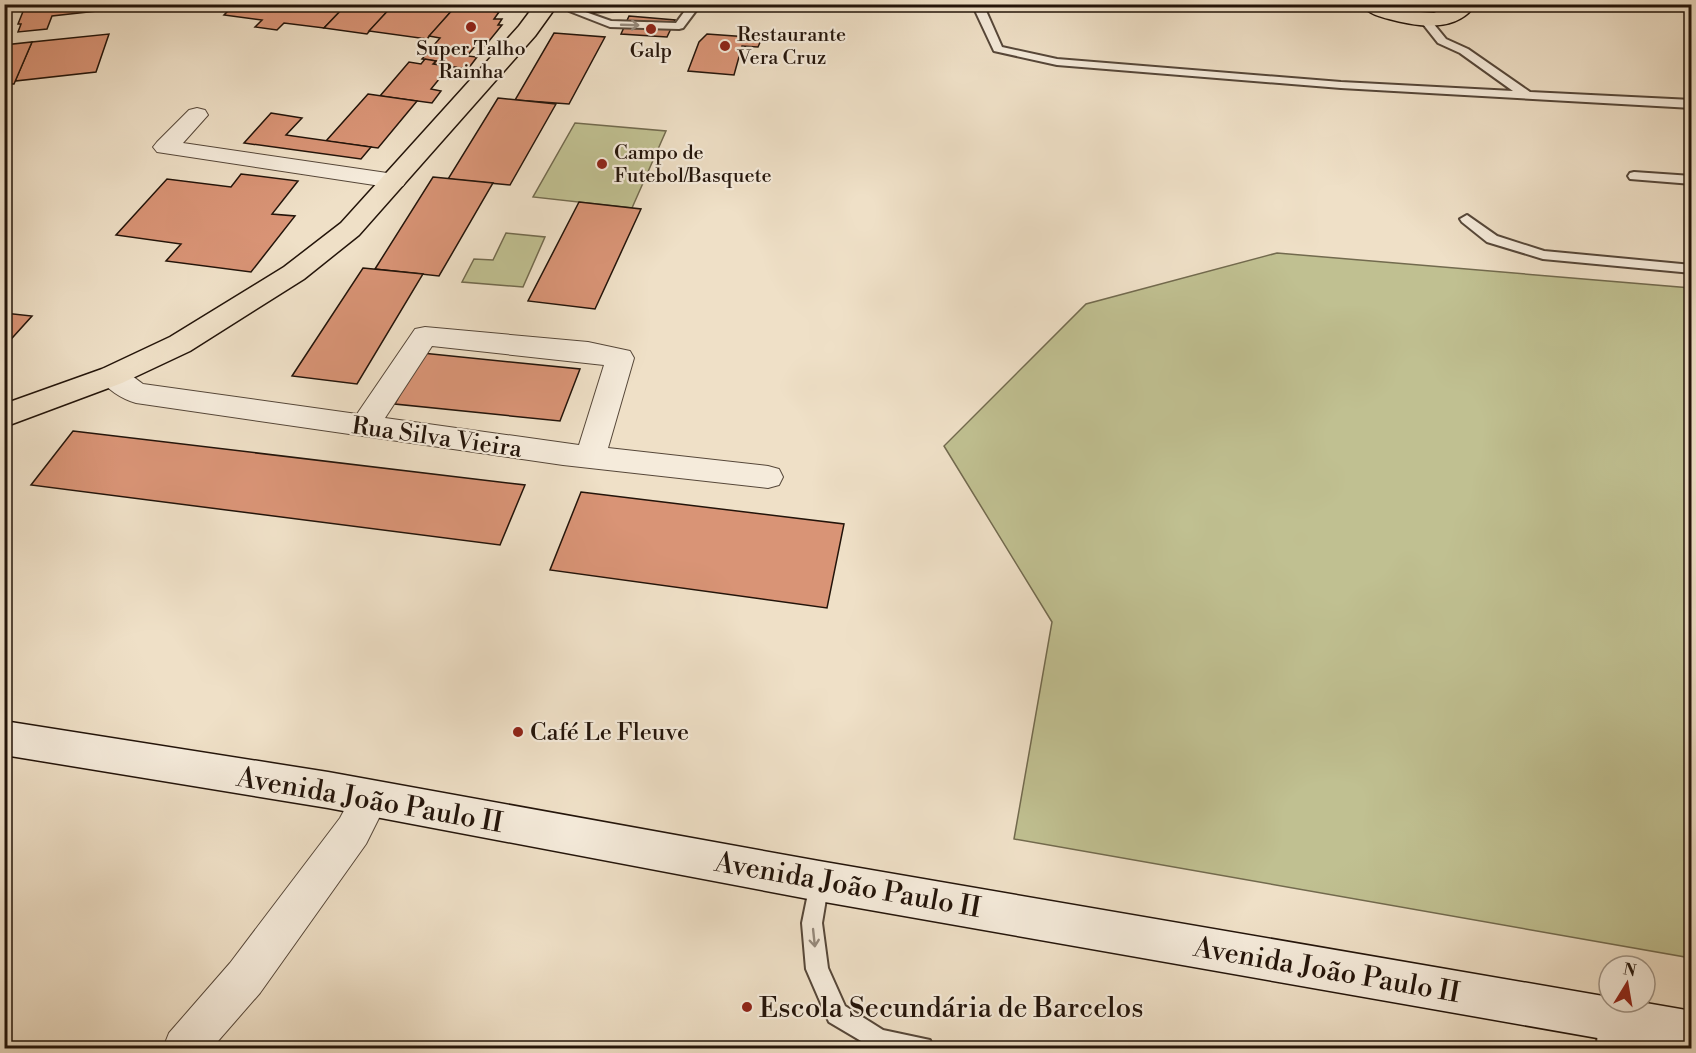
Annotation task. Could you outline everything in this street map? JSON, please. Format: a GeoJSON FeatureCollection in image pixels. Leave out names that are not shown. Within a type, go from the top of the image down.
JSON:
{"type":"FeatureCollection","features":[{"type":"Feature","properties":{"kind":"main road"},"geometry":{"type":"LineString","coordinates":[[4,416],[112,376],[180,344],[294,273],[350,229],[394,181],[527,31],[533,8],[678,4]]}},
{"type":"Feature","properties":{"kind":"main road"},"geometry":{"type":"LineString","coordinates":[[1368,5],[1389,13],[1424,19],[1457,14],[1467,5]]}},
{"type":"Feature","properties":{"kind":"street"},"geometry":{"type":"LineString","coordinates":[[197,115],[165,147],[394,181]]}},
{"type":"Feature","properties":{"kind":"street"},"geometry":{"type":"LineString","coordinates":[[364,427],[425,336],[588,352],[620,358],[591,456]]}},
{"type":"Feature","properties":{"kind":"street","name":"Rua Silva Vieira"},"geometry":{"type":"LineString","coordinates":[[112,376],[136,393],[364,427],[768,477]]}},
{"type":"Feature","properties":{"kind":"street","name":"Avenida João Paulo II"},"geometry":{"type":"LineString","coordinates":[[4,738],[370,798],[819,880],[1608,1033],[1692,1033]]}},
{"type":"Feature","properties":{"kind":"street"},"geometry":{"type":"LineString","coordinates":[[184,1048],[252,969],[353,831],[370,798]]}},
{"type":"Feature","properties":{"kind":"lane"},"geometry":{"type":"LineString","coordinates":[[588,7],[610,24],[679,26],[696,4]]}},
{"type":"Feature","properties":{"kind":"lane"},"geometry":{"type":"LineString","coordinates":[[977,4],[998,49],[1057,62],[1341,85],[1692,104]]}},
{"type":"Feature","properties":{"kind":"lane"},"geometry":{"type":"LineString","coordinates":[[1424,19],[1442,41],[1464,51],[1528,96]]}},
{"type":"Feature","properties":{"kind":"lane"},"geometry":{"type":"LineString","coordinates":[[1634,176],[1692,180]]}},
{"type":"Feature","properties":{"kind":"lane"},"geometry":{"type":"LineString","coordinates":[[1467,219],[1492,239],[1543,255],[1692,268]]}},
{"type":"Feature","properties":{"kind":"lane"},"geometry":{"type":"LineString","coordinates":[[819,880],[812,923],[817,969],[837,1014],[879,1040],[922,1048]]}},
{"type":"Feature","properties":{"kind":"green space","name":"Campo de Futebol/Basquete"},"geometry":{"type":"Polygon","coordinates":[[[575,123],[666,131],[632,208],[533,197],[575,123]]]}},
{"type":"Feature","properties":{"kind":"green space"},"geometry":{"type":"Polygon","coordinates":[[[506,233],[545,237],[523,287],[462,282],[474,259],[493,260],[506,233]]]}},
{"type":"Feature","properties":{"kind":"green space"},"geometry":{"type":"Polygon","coordinates":[[[1277,253],[1691,288],[1691,958],[1014,839],[1052,622],[944,446],[1086,304],[1277,253]]]}},
{"type":"Feature","properties":{"kind":"building"},"geometry":{"type":"Polygon","coordinates":[[[26,4],[117,4],[115,9],[52,16],[47,29],[18,32],[21,24],[18,24],[26,4]]]}},
{"type":"Feature","properties":{"kind":"building"},"geometry":{"type":"Polygon","coordinates":[[[235,4],[347,4],[324,28],[284,23],[277,30],[255,27],[262,20],[224,15],[235,4]]]}},
{"type":"Feature","properties":{"kind":"building"},"geometry":{"type":"Polygon","coordinates":[[[347,4],[394,4],[367,34],[324,28],[347,4]]]}},
{"type":"Feature","properties":{"kind":"building"},"geometry":{"type":"Polygon","coordinates":[[[394,4],[438,4],[455,7],[427,39],[369,31],[394,4]]]}},
{"type":"Feature","properties":{"kind":"building"},"geometry":{"type":"Polygon","coordinates":[[[455,7],[499,12],[494,19],[502,19],[498,25],[502,25],[485,46],[476,45],[467,56],[477,57],[468,69],[433,64],[436,61],[422,59],[440,38],[429,36],[455,7]]]}},
{"type":"Feature","properties":{"kind":"building"},"geometry":{"type":"Polygon","coordinates":[[[629,16],[675,20],[667,37],[621,34],[629,16]]]}},
{"type":"Feature","properties":{"kind":"building"},"geometry":{"type":"Polygon","coordinates":[[[554,33],[605,37],[569,104],[515,100],[554,33]]]}},
{"type":"Feature","properties":{"kind":"building"},"geometry":{"type":"Polygon","coordinates":[[[109,34],[96,72],[15,81],[32,42],[109,34]]]}},
{"type":"Feature","properties":{"kind":"building"},"geometry":{"type":"Polygon","coordinates":[[[707,34],[762,38],[758,47],[742,46],[734,75],[688,71],[699,42],[707,34]]]}},
{"type":"Feature","properties":{"kind":"building"},"geometry":{"type":"Polygon","coordinates":[[[32,42],[14,84],[4,84],[4,45],[32,42]]]}},
{"type":"Feature","properties":{"kind":"building"},"geometry":{"type":"Polygon","coordinates":[[[425,59],[436,61],[433,64],[459,68],[449,79],[440,78],[431,89],[441,91],[432,103],[380,96],[409,62],[421,64],[425,59]]]}},
{"type":"Feature","properties":{"kind":"building"},"geometry":{"type":"Polygon","coordinates":[[[368,94],[417,101],[378,148],[326,141],[368,94]]]}},
{"type":"Feature","properties":{"kind":"building"},"geometry":{"type":"Polygon","coordinates":[[[498,98],[556,104],[510,185],[448,179],[498,98]]]}},
{"type":"Feature","properties":{"kind":"building"},"geometry":{"type":"Polygon","coordinates":[[[271,113],[302,118],[286,135],[371,147],[361,159],[244,143],[271,113]]]}},
{"type":"Feature","properties":{"kind":"building"},"geometry":{"type":"Polygon","coordinates":[[[241,174],[298,181],[272,214],[295,216],[251,272],[166,261],[181,244],[116,235],[167,179],[231,187],[241,174]]]}},
{"type":"Feature","properties":{"kind":"building"},"geometry":{"type":"Polygon","coordinates":[[[433,177],[493,183],[439,276],[375,269],[433,177]]]}},
{"type":"Feature","properties":{"kind":"building"},"geometry":{"type":"Polygon","coordinates":[[[579,202],[641,209],[595,309],[528,301],[579,202]]]}},
{"type":"Feature","properties":{"kind":"building"},"geometry":{"type":"Polygon","coordinates":[[[363,268],[423,274],[357,384],[292,376],[363,268]]]}},
{"type":"Feature","properties":{"kind":"building"},"geometry":{"type":"Polygon","coordinates":[[[4,313],[32,316],[4,347],[4,313]]]}},
{"type":"Feature","properties":{"kind":"building"},"geometry":{"type":"Polygon","coordinates":[[[422,353],[580,369],[560,421],[395,404],[422,353]]]}},
{"type":"Feature","properties":{"kind":"building"},"geometry":{"type":"Polygon","coordinates":[[[73,431],[525,485],[500,545],[31,485],[73,431]]]}},
{"type":"Feature","properties":{"kind":"building"},"geometry":{"type":"Polygon","coordinates":[[[581,492],[844,524],[827,608],[550,570],[581,492]]]}},
{"type":"Feature","properties":{"kind":"place","name":"Super Talho Rainha"},"geometry":{"type":"Point","coordinates":[471,27]}},
{"type":"Feature","properties":{"kind":"place","name":"Galp"},"geometry":{"type":"Point","coordinates":[651,29]}},
{"type":"Feature","properties":{"kind":"place","name":"Restaurante Vera Cruz"},"geometry":{"type":"Point","coordinates":[725,46]}},
{"type":"Feature","properties":{"kind":"place","name":"Campo de Futebol/Basquete"},"geometry":{"type":"Point","coordinates":[602,164]}},
{"type":"Feature","properties":{"kind":"place","name":"Café Le Fleuve"},"geometry":{"type":"Point","coordinates":[518,732]}},
{"type":"Feature","properties":{"kind":"place","name":"Escola Secundária de Barcelos"},"geometry":{"type":"Point","coordinates":[747,1007]}}]}
